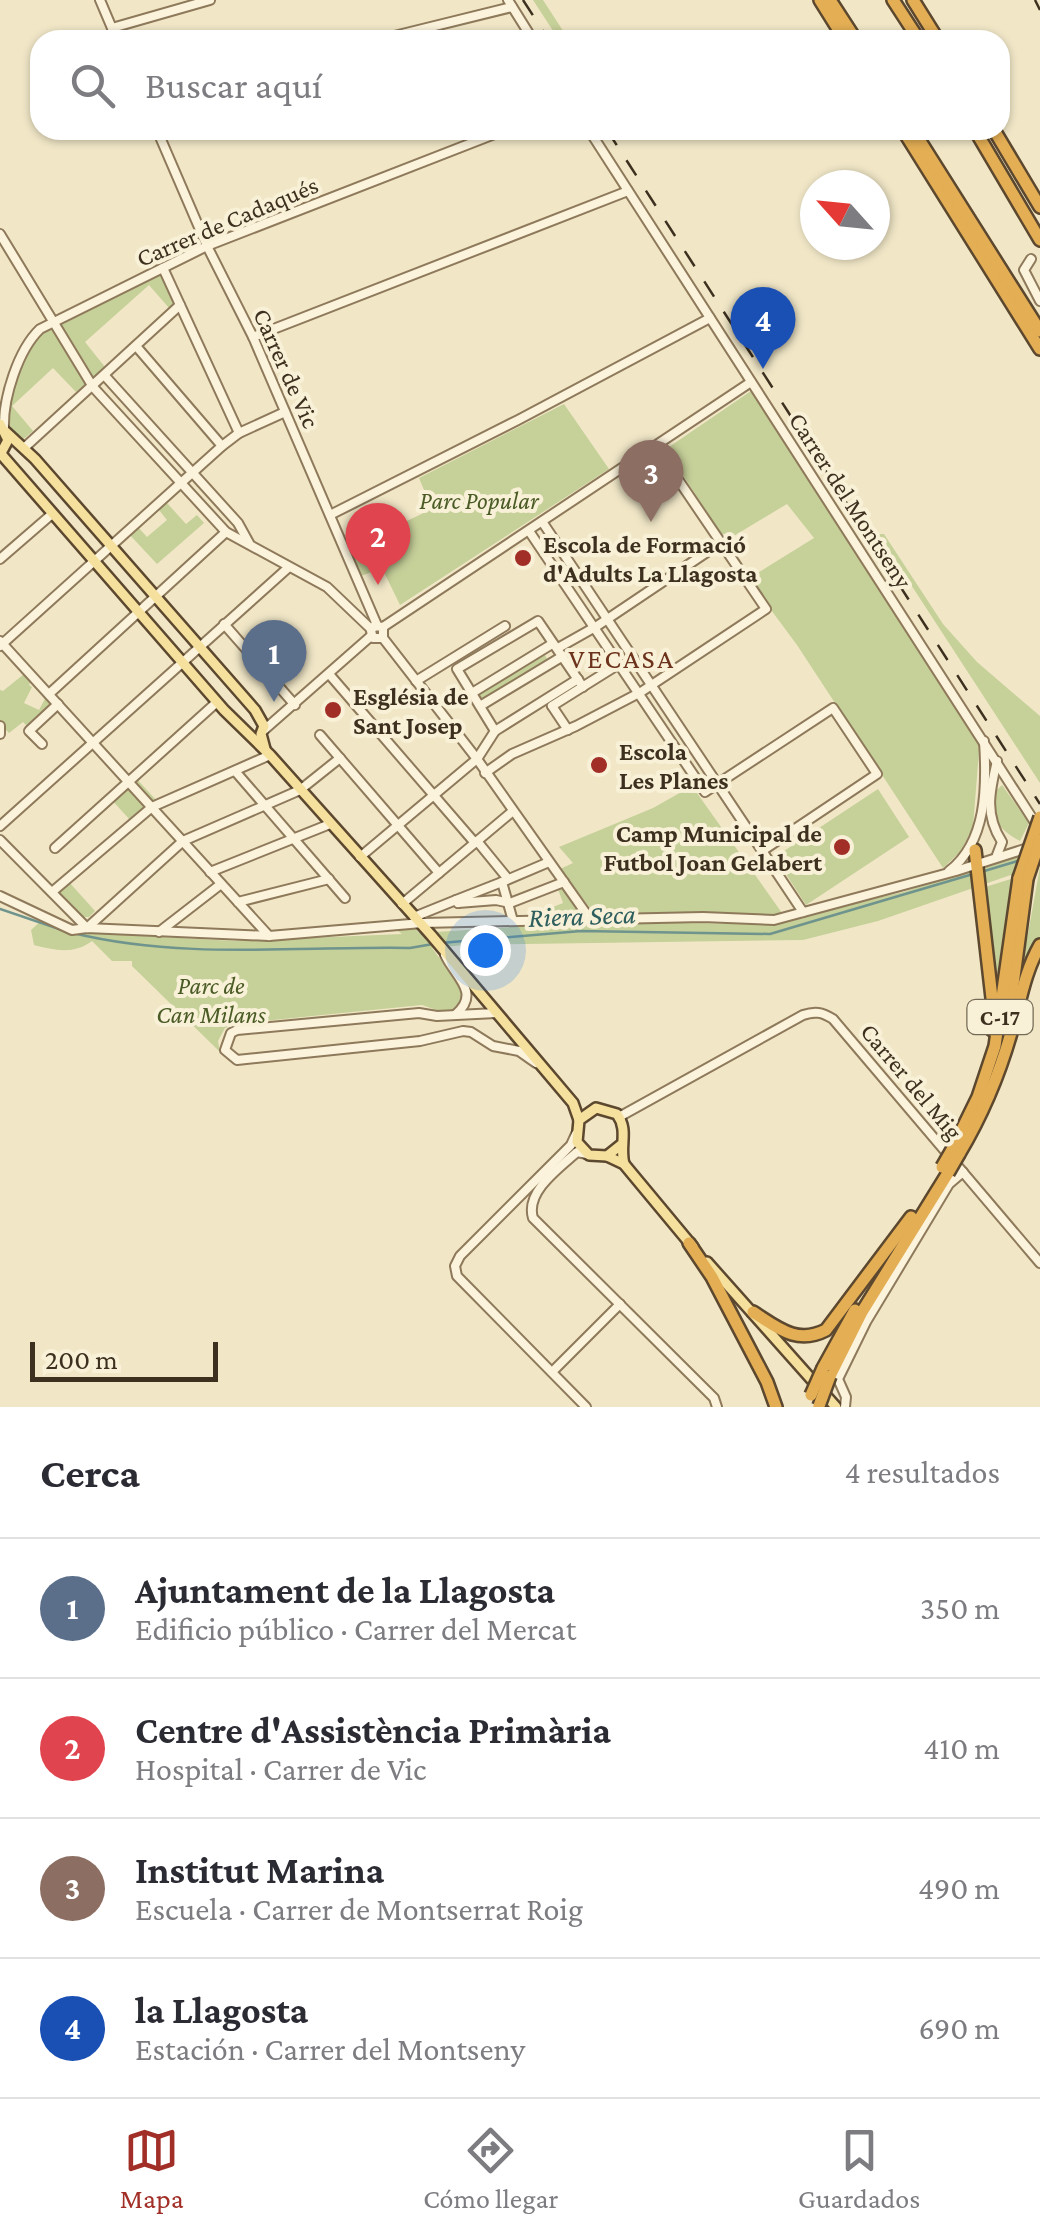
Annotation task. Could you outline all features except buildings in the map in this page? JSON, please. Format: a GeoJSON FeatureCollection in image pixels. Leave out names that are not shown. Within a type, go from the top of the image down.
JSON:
{"type":"FeatureCollection","features":[{"type":"Feature","properties":{"kind":"highway"},"geometry":{"type":"LineString","coordinates":[[820,0],[840,30]]}},
{"type":"Feature","properties":{"kind":"highway"},"geometry":{"type":"LineString","coordinates":[[830,0],[850,30]]}},
{"type":"Feature","properties":{"kind":"highway"},"geometry":{"type":"LineString","coordinates":[[893,0],[912,30]]}},
{"type":"Feature","properties":{"kind":"highway"},"geometry":{"type":"LineString","coordinates":[[912,0],[932,30]]}},
{"type":"Feature","properties":{"kind":"highway"},"geometry":{"type":"LineString","coordinates":[[909,140],[1040,349]]}},
{"type":"Feature","properties":{"kind":"highway"},"geometry":{"type":"LineString","coordinates":[[919,140],[1040,331]]}},
{"type":"Feature","properties":{"kind":"highway"},"geometry":{"type":"LineString","coordinates":[[981,140],[1040,240]]}},
{"type":"Feature","properties":{"kind":"highway"},"geometry":{"type":"LineString","coordinates":[[1000,140],[1040,206]]}},
{"type":"Feature","properties":{"kind":"highway","name":"C-17"},"geometry":{"type":"LineString","coordinates":[[956,1151],[982,1088],[998,1031],[1023,878],[1040,817]]}},
{"type":"Feature","properties":{"kind":"highway","name":"C-17"},"geometry":{"type":"LineString","coordinates":[[827,1372],[995,1077],[1006,1033],[1023,878],[1037,844]]}},
{"type":"Feature","properties":{"kind":"highway"},"geometry":{"type":"LineString","coordinates":[[980,853],[992,1014],[982,1088]]}},
{"type":"Feature","properties":{"kind":"highway"},"geometry":{"type":"LineString","coordinates":[[995,1077],[1029,966],[1040,945]]}},
{"type":"Feature","properties":{"kind":"highway","name":"C-17"},"geometry":{"type":"LineString","coordinates":[[814,1404],[827,1372],[911,1217],[945,1170]]}},
{"type":"Feature","properties":{"kind":"highway"},"geometry":{"type":"LineString","coordinates":[[753,1312],[794,1336],[808,1337],[826,1330],[911,1217]]}},
{"type":"Feature","properties":{"kind":"highway"},"geometry":{"type":"LineString","coordinates":[[689,1243],[712,1278],[776,1407]]}},
{"type":"Feature","properties":{"kind":"main road"},"geometry":{"type":"LineString","coordinates":[[3,428],[256,710],[269,754]]}},
{"type":"Feature","properties":{"kind":"main road"},"geometry":{"type":"LineString","coordinates":[[3,428],[7,444],[0,454],[181,662],[417,920],[573,1102],[579,1120],[576,1134],[580,1147],[589,1154],[607,1156],[624,1164],[836,1407]]}},
{"type":"Feature","properties":{"kind":"main road"},"geometry":{"type":"LineString","coordinates":[[246,733],[245,720],[254,717],[262,728]]}},
{"type":"Feature","properties":{"kind":"main road"},"geometry":{"type":"LineString","coordinates":[[246,733],[262,728]]}},
{"type":"Feature","properties":{"kind":"main road"},"geometry":{"type":"LineString","coordinates":[[573,1102],[592,1110],[608,1109],[619,1116],[624,1127],[624,1164]]}},
{"type":"Feature","properties":{"kind":"main road"},"geometry":{"type":"LineString","coordinates":[[579,1120],[592,1110]]}},
{"type":"Feature","properties":{"kind":"main road"},"geometry":{"type":"LineString","coordinates":[[607,1156],[622,1144]]}},
{"type":"Feature","properties":{"kind":"street"},"geometry":{"type":"LineString","coordinates":[[100,0],[112,28],[210,0]]}},
{"type":"Feature","properties":{"kind":"street"},"geometry":{"type":"LineString","coordinates":[[415,30],[510,4],[527,30]]}},
{"type":"Feature","properties":{"kind":"street","name":"Carrer de Vic"},"geometry":{"type":"LineString","coordinates":[[160,140],[253,337],[376,629]]}},
{"type":"Feature","properties":{"kind":"street","name":"Carrer de Cadaqués"},"geometry":{"type":"LineString","coordinates":[[0,410],[30,338],[40,328],[208,246],[478,140]]}},
{"type":"Feature","properties":{"kind":"street","name":"Carrer del Montseny"},"geometry":{"type":"LineString","coordinates":[[596,140],[1040,830]]}},
{"type":"Feature","properties":{"kind":"street"},"geometry":{"type":"LineString","coordinates":[[253,337],[628,191]]}},
{"type":"Feature","properties":{"kind":"street"},"geometry":{"type":"LineString","coordinates":[[0,234],[93,387],[226,532],[327,587],[376,629]]}},
{"type":"Feature","properties":{"kind":"street"},"geometry":{"type":"LineString","coordinates":[[1031,258],[1024,270],[1040,300]]}},
{"type":"Feature","properties":{"kind":"street"},"geometry":{"type":"LineString","coordinates":[[164,268],[239,433]]}},
{"type":"Feature","properties":{"kind":"street"},"geometry":{"type":"LineString","coordinates":[[24,448],[180,304]]}},
{"type":"Feature","properties":{"kind":"street"},"geometry":{"type":"LineString","coordinates":[[330,514],[413,475],[710,318]]}},
{"type":"Feature","properties":{"kind":"street"},"geometry":{"type":"LineString","coordinates":[[136,346],[222,446]]}},
{"type":"Feature","properties":{"kind":"street"},"geometry":{"type":"LineString","coordinates":[[105,376],[238,524],[249,543]]}},
{"type":"Feature","properties":{"kind":"street"},"geometry":{"type":"LineString","coordinates":[[262,728],[295,705],[376,629],[543,523],[751,382]]}},
{"type":"Feature","properties":{"kind":"street","name":"Carrer de Cadaqués"},"geometry":{"type":"LineString","coordinates":[[3,428],[7,397]]}},
{"type":"Feature","properties":{"kind":"street"},"geometry":{"type":"LineString","coordinates":[[269,936],[1,643],[222,446],[239,433],[285,412]]}},
{"type":"Feature","properties":{"kind":"street"},"geometry":{"type":"LineString","coordinates":[[485,773],[512,754],[568,730],[652,685],[766,609],[656,446]]}},
{"type":"Feature","properties":{"kind":"street"},"geometry":{"type":"LineString","coordinates":[[0,559],[52,514]]}},
{"type":"Feature","properties":{"kind":"street"},"geometry":{"type":"LineString","coordinates":[[543,523],[803,912]]}},
{"type":"Feature","properties":{"kind":"street"},"geometry":{"type":"LineString","coordinates":[[529,531],[705,792],[833,708],[877,774],[762,851]]}},
{"type":"Feature","properties":{"kind":"street"},"geometry":{"type":"LineString","coordinates":[[49,694],[226,532]]}},
{"type":"Feature","properties":{"kind":"street"},"geometry":{"type":"LineString","coordinates":[[480,706],[558,649],[722,542]]}},
{"type":"Feature","properties":{"kind":"street"},"geometry":{"type":"LineString","coordinates":[[0,826],[289,567]]}},
{"type":"Feature","properties":{"kind":"street"},"geometry":{"type":"LineString","coordinates":[[495,731],[457,670],[538,622],[581,683]]}},
{"type":"Feature","properties":{"kind":"street"},"geometry":{"type":"LineString","coordinates":[[224,624],[295,705]]}},
{"type":"Feature","properties":{"kind":"street"},"geometry":{"type":"LineString","coordinates":[[416,681],[505,626]]}},
{"type":"Feature","properties":{"kind":"street"},"geometry":{"type":"LineString","coordinates":[[376,629],[375,639],[382,638],[477,759],[590,919]]}},
{"type":"Feature","properties":{"kind":"street"},"geometry":{"type":"LineString","coordinates":[[490,635],[497,646]]}},
{"type":"Feature","properties":{"kind":"street"},"geometry":{"type":"LineString","coordinates":[[472,693],[558,649]]}},
{"type":"Feature","properties":{"kind":"street"},"geometry":{"type":"LineString","coordinates":[[360,857],[477,759],[495,731],[619,664]]}},
{"type":"Feature","properties":{"kind":"street"},"geometry":{"type":"LineString","coordinates":[[329,674],[505,880],[513,921]]}},
{"type":"Feature","properties":{"kind":"street"},"geometry":{"type":"LineString","coordinates":[[55,848],[217,702]]}},
{"type":"Feature","properties":{"kind":"street"},"geometry":{"type":"LineString","coordinates":[[550,702],[568,730]]}},
{"type":"Feature","properties":{"kind":"street"},"geometry":{"type":"LineString","coordinates":[[42,744],[29,731],[58,704]]}},
{"type":"Feature","properties":{"kind":"street"},"geometry":{"type":"LineString","coordinates":[[0,726],[0,734]]}},
{"type":"Feature","properties":{"kind":"street"},"geometry":{"type":"LineString","coordinates":[[320,735],[440,873]]}},
{"type":"Feature","properties":{"kind":"street"},"geometry":{"type":"LineString","coordinates":[[980,853],[983,739]]}},
{"type":"Feature","properties":{"kind":"street"},"geometry":{"type":"LineString","coordinates":[[52,892],[152,807],[269,754]]}},
{"type":"Feature","properties":{"kind":"street"},"geometry":{"type":"LineString","coordinates":[[84,928],[183,842],[300,790],[340,758]]}},
{"type":"Feature","properties":{"kind":"street"},"geometry":{"type":"LineString","coordinates":[[946,874],[980,853],[1001,849],[989,813],[997,761],[989,761],[983,774]]}},
{"type":"Feature","properties":{"kind":"street"},"geometry":{"type":"LineString","coordinates":[[235,771],[345,898]]}},
{"type":"Feature","properties":{"kind":"street"},"geometry":{"type":"LineString","coordinates":[[990,787],[998,779],[1010,783]]}},
{"type":"Feature","properties":{"kind":"street"},"geometry":{"type":"LineString","coordinates":[[402,904],[513,812]]}},
{"type":"Feature","properties":{"kind":"street"},"geometry":{"type":"LineString","coordinates":[[210,872],[330,824]]}},
{"type":"Feature","properties":{"kind":"street"},"geometry":{"type":"LineString","coordinates":[[980,853],[985,831],[1037,844]]}},
{"type":"Feature","properties":{"kind":"street"},"geometry":{"type":"LineString","coordinates":[[0,840],[84,928]]}},
{"type":"Feature","properties":{"kind":"street"},"geometry":{"type":"LineString","coordinates":[[0,896],[72,930],[269,936],[417,920],[703,916],[774,920],[946,874],[980,853],[1037,844]]}},
{"type":"Feature","properties":{"kind":"street"},"geometry":{"type":"LineString","coordinates":[[417,920],[549,862]]}},
{"type":"Feature","properties":{"kind":"street"},"geometry":{"type":"LineString","coordinates":[[238,902],[329,879]]}},
{"type":"Feature","properties":{"kind":"street"},"geometry":{"type":"LineString","coordinates":[[456,900],[510,902],[564,882]]}},
{"type":"Feature","properties":{"kind":"street"},"geometry":{"type":"LineString","coordinates":[[159,932],[221,884]]}},
{"type":"Feature","properties":{"kind":"street"},"geometry":{"type":"LineString","coordinates":[[443,950],[468,994],[464,1008],[455,1016]]}},
{"type":"Feature","properties":{"kind":"street"},"geometry":{"type":"LineString","coordinates":[[496,1012],[455,1016],[418,1013],[238,1030],[231,1033],[225,1050],[237,1060],[420,1042],[463,1030],[492,1046],[520,1051],[544,1069]]}},
{"type":"Feature","properties":{"kind":"street","name":"Carrer del Mig"},"geometry":{"type":"LineString","coordinates":[[619,1116],[814,1012],[833,1019],[1040,1263]]}},
{"type":"Feature","properties":{"kind":"street"},"geometry":{"type":"LineString","coordinates":[[576,1134],[571,1144],[460,1256],[455,1266],[456,1273],[586,1407]]}},
{"type":"Feature","properties":{"kind":"street"},"geometry":{"type":"LineString","coordinates":[[523,1193],[525,1199],[535,1194],[577,1152],[589,1154]]}},
{"type":"Feature","properties":{"kind":"street"},"geometry":{"type":"LineString","coordinates":[[846,1407],[838,1379],[852,1348],[928,1217],[949,1184],[962,1172]]}},
{"type":"Feature","properties":{"kind":"street"},"geometry":{"type":"LineString","coordinates":[[535,1194],[530,1208],[537,1222]]}},
{"type":"Feature","properties":{"kind":"street"},"geometry":{"type":"LineString","coordinates":[[506,1210],[523,1209],[537,1222],[714,1398],[717,1407]]}},
{"type":"Feature","properties":{"kind":"street"},"geometry":{"type":"LineString","coordinates":[[552,1372],[620,1304]]}},
{"type":"Feature","properties":{"kind":"green space"},"geometry":{"type":"Polygon","coordinates":[[[533,0],[543,0],[562,30],[552,30],[533,0]]]}},
{"type":"Feature","properties":{"kind":"green space"},"geometry":{"type":"Polygon","coordinates":[[[163,269],[175,304],[169,308],[149,285],[85,342],[105,367],[76,392],[53,368],[12,406],[33,431],[20,442],[7,422],[6,413],[12,389],[36,339],[42,332],[163,269]]]}},
{"type":"Feature","properties":{"kind":"green space"},"geometry":{"type":"Polygon","coordinates":[[[751,391],[980,738],[973,827],[961,851],[943,868],[797,645],[748,579],[814,538],[787,504],[732,537],[721,534],[666,449],[751,391]]]}},
{"type":"Feature","properties":{"kind":"green space","name":"Parc Popular"},"geometry":{"type":"Polygon","coordinates":[[[564,404],[609,469],[400,605],[382,568],[361,576],[350,548],[432,509],[419,478],[564,404]]]}},
{"type":"Feature","properties":{"kind":"green space"},"geometry":{"type":"Polygon","coordinates":[[[167,503],[186,524],[197,515],[204,523],[157,564],[128,533],[136,525],[147,537],[167,520],[159,510],[167,503]]]}},
{"type":"Feature","properties":{"kind":"green space"},"geometry":{"type":"Polygon","coordinates":[[[878,534],[884,534],[943,624],[977,662],[1040,716],[1040,783],[878,534]]]}},
{"type":"Feature","properties":{"kind":"green space"},"geometry":{"type":"Polygon","coordinates":[[[542,650],[550,664],[480,706],[472,693],[542,650]]]}},
{"type":"Feature","properties":{"kind":"green space"},"geometry":{"type":"Polygon","coordinates":[[[24,674],[32,687],[24,703],[39,710],[47,695],[55,704],[28,727],[23,722],[9,733],[0,724],[0,690],[24,674]]]}},
{"type":"Feature","properties":{"kind":"green space"},"geometry":{"type":"Polygon","coordinates":[[[134,776],[156,800],[131,821],[110,798],[134,776]]]}},
{"type":"Feature","properties":{"kind":"green space"},"geometry":{"type":"Polygon","coordinates":[[[1002,785],[1029,823],[1020,841],[1001,827],[994,810],[994,793],[1002,785]]]}},
{"type":"Feature","properties":{"kind":"green space"},"geometry":{"type":"Polygon","coordinates":[[[692,786],[782,913],[771,916],[593,912],[560,869],[573,863],[559,847],[653,808],[692,786]]]}},
{"type":"Feature","properties":{"kind":"green space","name":"Camp Municipal de Futbol Joan Gelabert"},"geometry":{"type":"Polygon","coordinates":[[[878,789],[909,837],[806,905],[775,857],[878,789]]]}},
{"type":"Feature","properties":{"kind":"green space","name":"Parc de Can Milans"},"geometry":{"type":"Polygon","coordinates":[[[1040,850],[1040,865],[878,921],[803,940],[432,948],[465,993],[459,1010],[442,1012],[422,1005],[243,1023],[225,1028],[218,1041],[220,1052],[132,966],[132,961],[112,961],[92,941],[71,950],[34,945],[31,930],[43,919],[73,932],[234,941],[402,934],[395,929],[415,928],[419,933],[592,922],[766,924],[903,892],[1040,850]]]}},
{"type":"Feature","properties":{"kind":"green space"},"geometry":{"type":"Polygon","coordinates":[[[1040,867],[1040,936],[1020,978],[1040,867]]]}},
{"type":"Feature","properties":{"kind":"green space"},"geometry":{"type":"Polygon","coordinates":[[[1011,879],[997,976],[985,887],[1011,879]]]}},
{"type":"Feature","properties":{"kind":"green space"},"geometry":{"type":"Polygon","coordinates":[[[69,882],[95,911],[89,917],[83,917],[57,892],[69,882]]]}},
{"type":"Feature","properties":{"kind":"green space"},"geometry":{"type":"Polygon","coordinates":[[[558,889],[577,910],[578,919],[520,920],[563,903],[558,889]]]}},
{"type":"Feature","properties":{"kind":"waterway","name":"Riera Seca"},"geometry":{"type":"LineString","coordinates":[[981,872],[1021,860]]}},
{"type":"Feature","properties":{"kind":"waterway","name":"Riera Seca"},"geometry":{"type":"LineString","coordinates":[[441,943],[581,931],[770,934],[973,874]]}},
{"type":"Feature","properties":{"kind":"waterway","name":"Riera Seca"},"geometry":{"type":"LineString","coordinates":[[0,909],[65,931]]}},
{"type":"Feature","properties":{"kind":"waterway","name":"Riera Seca"},"geometry":{"type":"LineString","coordinates":[[73,933],[198,949],[410,948],[433,944]]}},
{"type":"Feature","properties":{"kind":"railway"},"geometry":{"type":"LineString","coordinates":[[523,0],[542,30]]}},
{"type":"Feature","properties":{"kind":"railway"},"geometry":{"type":"LineString","coordinates":[[1035,0],[1040,10]]}},
{"type":"Feature","properties":{"kind":"railway"},"geometry":{"type":"LineString","coordinates":[[613,140],[1040,804]]}},
{"type":"Feature","properties":{"kind":"place","name":"la Llagosta"},"geometry":{"type":"Point","coordinates":[763,369]}},
{"type":"Feature","properties":{"kind":"place","name":"Institut Marina"},"geometry":{"type":"Point","coordinates":[651,522]}},
{"type":"Feature","properties":{"kind":"place","name":"Escola de Formació d'Adults La Llagosta"},"geometry":{"type":"Point","coordinates":[523,558]}},
{"type":"Feature","properties":{"kind":"place","name":"Centre d'Assistència Primària"},"geometry":{"type":"Point","coordinates":[378,585]}},
{"type":"Feature","properties":{"kind":"place","name":"Ajuntament de la Llagosta"},"geometry":{"type":"Point","coordinates":[274,702]}},
{"type":"Feature","properties":{"kind":"place","name":"Església de Sant Josep"},"geometry":{"type":"Point","coordinates":[333,710]}},
{"type":"Feature","properties":{"kind":"place","name":"Escola Les Planes"},"geometry":{"type":"Point","coordinates":[599,765]}},
{"type":"Feature","properties":{"kind":"place","name":"Camp Municipal de Futbol Joan Gelabert"},"geometry":{"type":"Point","coordinates":[842,847]}},
{"type":"Feature","properties":{"kind":"district","name":"VECASA"},"geometry":{"type":"Point","coordinates":[622,658]}}]}
